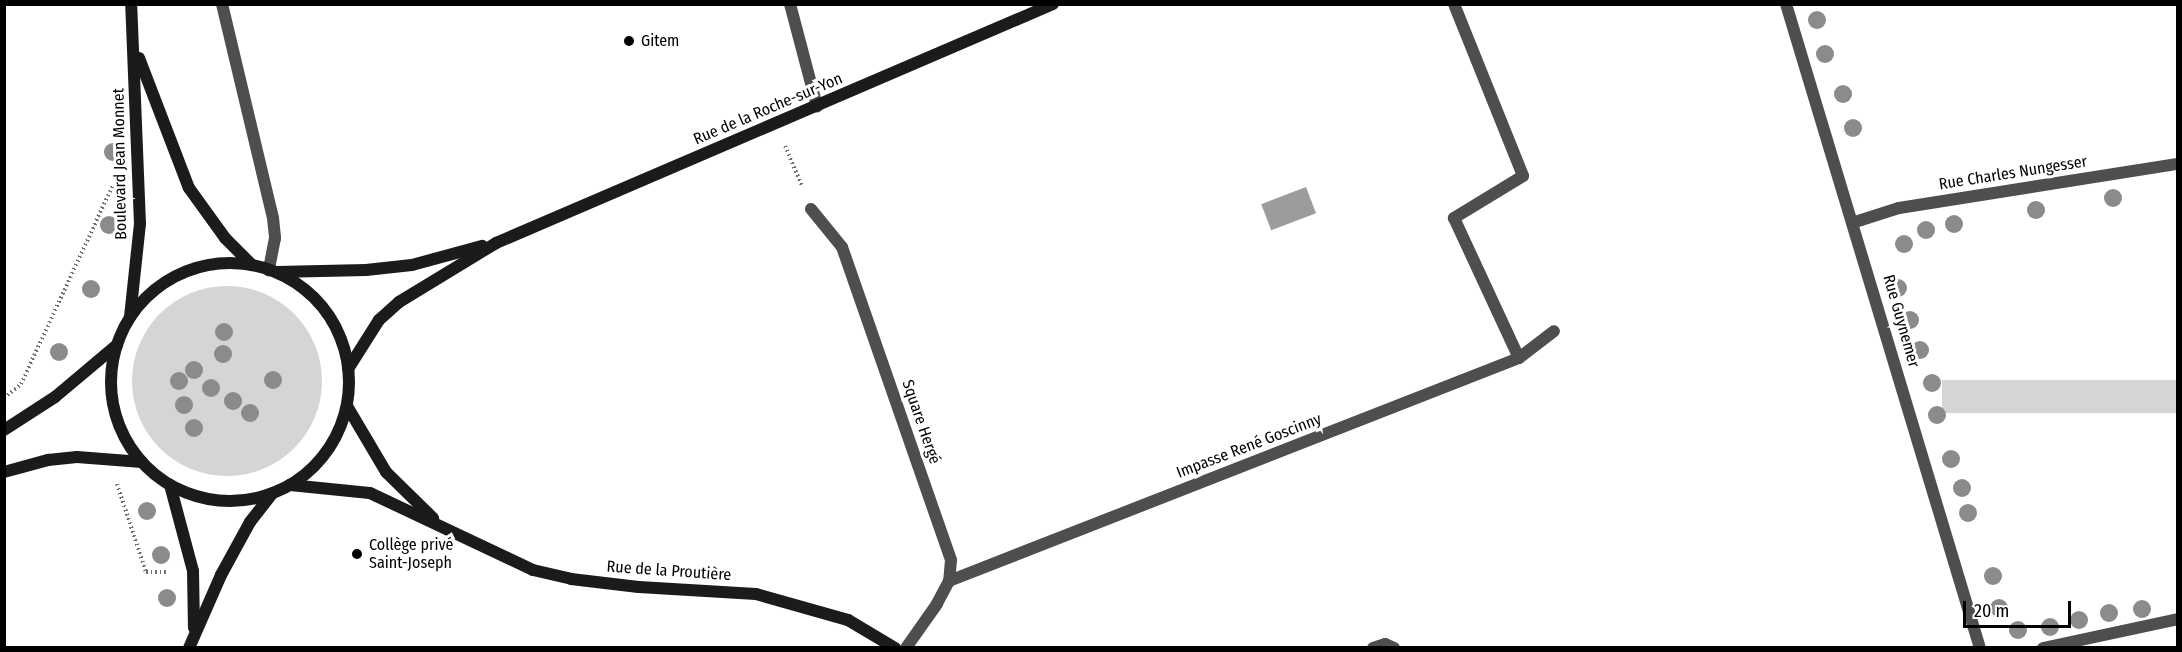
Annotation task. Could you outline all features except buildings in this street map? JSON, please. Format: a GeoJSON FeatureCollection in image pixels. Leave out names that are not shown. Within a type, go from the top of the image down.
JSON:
{"type":"FeatureCollection","features":[{"type":"Feature","properties":{"kind":"main road","name":"Boulevard Jean Monnet"},"geometry":{"type":"LineString","coordinates":[[130,317],[140,224],[131,4]]}},
{"type":"Feature","properties":{"kind":"main road","name":"Rue de la Roche-sur-Yon"},"geometry":{"type":"LineString","coordinates":[[348,369],[379,320],[399,302],[496,243],[1053,4]]}},
{"type":"Feature","properties":{"kind":"main road","name":"Boulevard Jean Monnet"},"geometry":{"type":"LineString","coordinates":[[134,45],[189,188],[225,238],[252,265]]}},
{"type":"Feature","properties":{"kind":"main road","name":"Rue de la Roche-sur-Yon"},"geometry":{"type":"LineString","coordinates":[[272,271],[366,270],[412,265],[496,243]]}},
{"type":"Feature","properties":{"kind":"main road"},"geometry":{"type":"LineString","coordinates":[[225,263],[252,265],[272,271],[310,295],[332,321],[348,369],[347,406],[327,451],[290,485],[273,493],[221,501],[170,485],[142,462],[123,436],[113,407],[111,375],[117,345],[130,317],[148,296],[171,279],[197,268],[225,263]]}},
{"type":"Feature","properties":{"kind":"main road"},"geometry":{"type":"LineString","coordinates":[[4,430],[55,397],[117,345]]}},
{"type":"Feature","properties":{"kind":"main road"},"geometry":{"type":"LineString","coordinates":[[347,406],[386,472],[440,525]]}},
{"type":"Feature","properties":{"kind":"main road"},"geometry":{"type":"LineString","coordinates":[[4,472],[48,459],[77,457],[142,462]]}},
{"type":"Feature","properties":{"kind":"main road"},"geometry":{"type":"LineString","coordinates":[[170,485],[193,571],[195,634]]}},
{"type":"Feature","properties":{"kind":"main road"},"geometry":{"type":"LineString","coordinates":[[290,485],[370,494],[440,525]]}},
{"type":"Feature","properties":{"kind":"main road"},"geometry":{"type":"LineString","coordinates":[[189,648],[250,522],[273,493]]}},
{"type":"Feature","properties":{"kind":"main road","name":"Rue de la Proutière"},"geometry":{"type":"LineString","coordinates":[[440,525],[493,554],[533,570],[570,579],[628,586],[756,594],[848,620],[895,648]]}},
{"type":"Feature","properties":{"kind":"street"},"geometry":{"type":"LineString","coordinates":[[222,4],[273,218],[275,238],[272,271]]}},
{"type":"Feature","properties":{"kind":"street"},"geometry":{"type":"LineString","coordinates":[[790,4],[817,106]]}},
{"type":"Feature","properties":{"kind":"street"},"geometry":{"type":"LineString","coordinates":[[1454,4],[1523,176],[1454,218],[1519,358]]}},
{"type":"Feature","properties":{"kind":"street","name":"Rue Guynemer"},"geometry":{"type":"LineString","coordinates":[[1786,4],[1855,222],[1980,648]]}},
{"type":"Feature","properties":{"kind":"street","name":"Rue Charles Nungesser"},"geometry":{"type":"LineString","coordinates":[[1855,222],[1899,208],[2178,164]]}},
{"type":"Feature","properties":{"kind":"street","name":"Square Hergé"},"geometry":{"type":"LineString","coordinates":[[811,209],[842,247],[946,543],[951,560],[949,581]]}},
{"type":"Feature","properties":{"kind":"street","name":"Impasse René Goscinny"},"geometry":{"type":"LineString","coordinates":[[949,581],[1519,358],[1554,331]]}},
{"type":"Feature","properties":{"kind":"street"},"geometry":{"type":"LineString","coordinates":[[906,648],[949,581]]}},
{"type":"Feature","properties":{"kind":"street"},"geometry":{"type":"LineString","coordinates":[[2043,648],[2178,619]]}},
{"type":"Feature","properties":{"kind":"street"},"geometry":{"type":"LineString","coordinates":[[1373,648],[1385,644],[1394,648]]}},
{"type":"Feature","properties":{"kind":"path"},"geometry":{"type":"LineString","coordinates":[[775,123],[811,209]]}},
{"type":"Feature","properties":{"kind":"path"},"geometry":{"type":"LineString","coordinates":[[4,398],[21,384],[115,178]]}},
{"type":"Feature","properties":{"kind":"path"},"geometry":{"type":"LineString","coordinates":[[106,479],[116,483],[146,572],[170,572]]}},
{"type":"Feature","properties":{"kind":"shaded area"},"geometry":{"type":"Polygon","coordinates":[[[1306,187],[1316,213],[1271,230],[1261,204],[1306,187]]]}},
{"type":"Feature","properties":{"kind":"shaded area"},"geometry":{"type":"Polygon","coordinates":[[[227,286],[263,293],[280,302],[294,314],[306,328],[315,345],[322,381],[315,417],[306,434],[294,448],[280,460],[263,469],[227,476],[191,469],[174,460],[160,448],[148,434],[139,417],[132,381],[139,345],[148,328],[160,314],[174,302],[191,293],[227,286]]]}},
{"type":"Feature","properties":{"kind":"shaded area"},"geometry":{"type":"Polygon","coordinates":[[[1942,380],[2177,380],[2177,413],[1942,413],[1942,380]]]}},
{"type":"Feature","properties":{"kind":"place","name":"Gitem"},"geometry":{"type":"Point","coordinates":[629,41]}},
{"type":"Feature","properties":{"kind":"place","name":"Collège privé Saint-Joseph"},"geometry":{"type":"Point","coordinates":[357,554]}}]}
